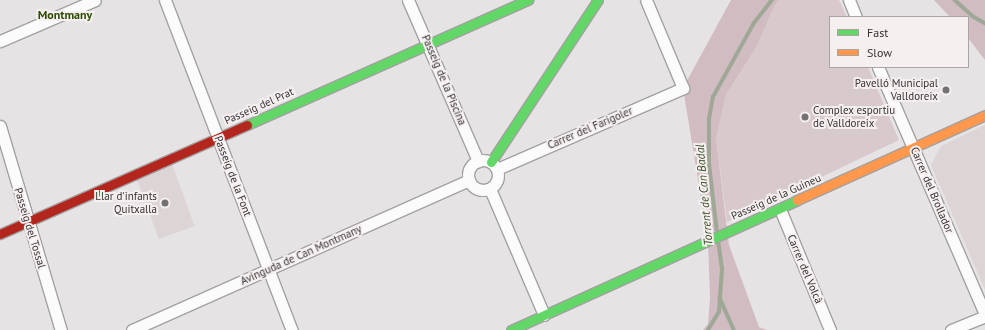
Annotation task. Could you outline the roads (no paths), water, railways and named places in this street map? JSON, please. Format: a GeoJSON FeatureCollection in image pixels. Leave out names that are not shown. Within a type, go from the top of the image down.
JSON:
{"type":"FeatureCollection","features":[{"type":"Feature","properties":{"kind":"street"},"geometry":{"type":"LineString","coordinates":[[0,41],[95,0]]}},
{"type":"Feature","properties":{"kind":"street","name":"Passeig de la Font"},"geometry":{"type":"LineString","coordinates":[[165,0],[270,269],[292,330]]}},
{"type":"Feature","properties":{"kind":"street","name":"Passeig de la Piscina"},"geometry":{"type":"LineString","coordinates":[[408,0],[478,161]]}},
{"type":"Feature","properties":{"kind":"street","name":"Passeig del Prat"},"geometry":{"type":"LineString","coordinates":[[0,234],[528,0]]}},
{"type":"Feature","properties":{"kind":"street"},"geometry":{"type":"LineString","coordinates":[[494,165],[478,161],[470,169],[469,180],[480,190],[490,189],[498,178],[494,165],[598,0]]}},
{"type":"Feature","properties":{"kind":"street","name":"Carrer del Farigoler"},"geometry":{"type":"LineString","coordinates":[[494,165],[683,88],[646,0]]}},
{"type":"Feature","properties":{"kind":"street"},"geometry":{"type":"LineString","coordinates":[[849,0],[856,16]]}},
{"type":"Feature","properties":{"kind":"street","name":"Carrer del Brollador"},"geometry":{"type":"LineString","coordinates":[[878,68],[985,315]]}},
{"type":"Feature","properties":{"kind":"street","name":"Passeig de la Guineu"},"geometry":{"type":"LineString","coordinates":[[511,330],[712,238],[780,209],[912,146],[985,115]]}},
{"type":"Feature","properties":{"kind":"street","name":"Passeig del Tossal"},"geometry":{"type":"LineString","coordinates":[[0,126],[61,330]]}},
{"type":"Feature","properties":{"kind":"street","name":"Avinguda de Can Montmany"},"geometry":{"type":"LineString","coordinates":[[132,330],[469,180]]}},
{"type":"Feature","properties":{"kind":"street"},"geometry":{"type":"LineString","coordinates":[[490,189],[544,315]]}},
{"type":"Feature","properties":{"kind":"street","name":"Carrer del Volcà"},"geometry":{"type":"LineString","coordinates":[[780,209],[830,330]]}},
{"type":"Feature","properties":{"kind":"street"},"geometry":{"type":"LineString","coordinates":[[951,330],[985,315]]}},
{"type":"Feature","properties":{"kind":"waterway","name":"Torrent de Can Badal"},"geometry":{"type":"LineString","coordinates":[[717,233],[709,164],[709,119],[713,97],[754,23],[772,0]]}},
{"type":"Feature","properties":{"kind":"waterway"},"geometry":{"type":"LineString","coordinates":[[955,0],[974,17],[985,23]]}},
{"type":"Feature","properties":{"kind":"waterway","name":"Torrent de Can Badal"},"geometry":{"type":"LineString","coordinates":[[708,330],[719,312],[722,269],[718,241]]}},
{"type":"Feature","properties":{"kind":"waterway"},"geometry":{"type":"LineString","coordinates":[[720,298],[734,330]]}},
{"type":"Feature","properties":{"kind":"place","name":"Pavelló Municipal Valldoreix"},"geometry":{"type":"Point","coordinates":[946,90]}},
{"type":"Feature","properties":{"kind":"place","name":"Complex esportiu de Valldoreix"},"geometry":{"type":"Point","coordinates":[805,117]}},
{"type":"Feature","properties":{"kind":"place","name":"Llar d'infants Quitxalla"},"geometry":{"type":"Point","coordinates":[165,203]}},
{"type":"Feature","properties":{"kind":"district","name":"Montmany"},"geometry":{"type":"Point","coordinates":[65,15]}}]}
